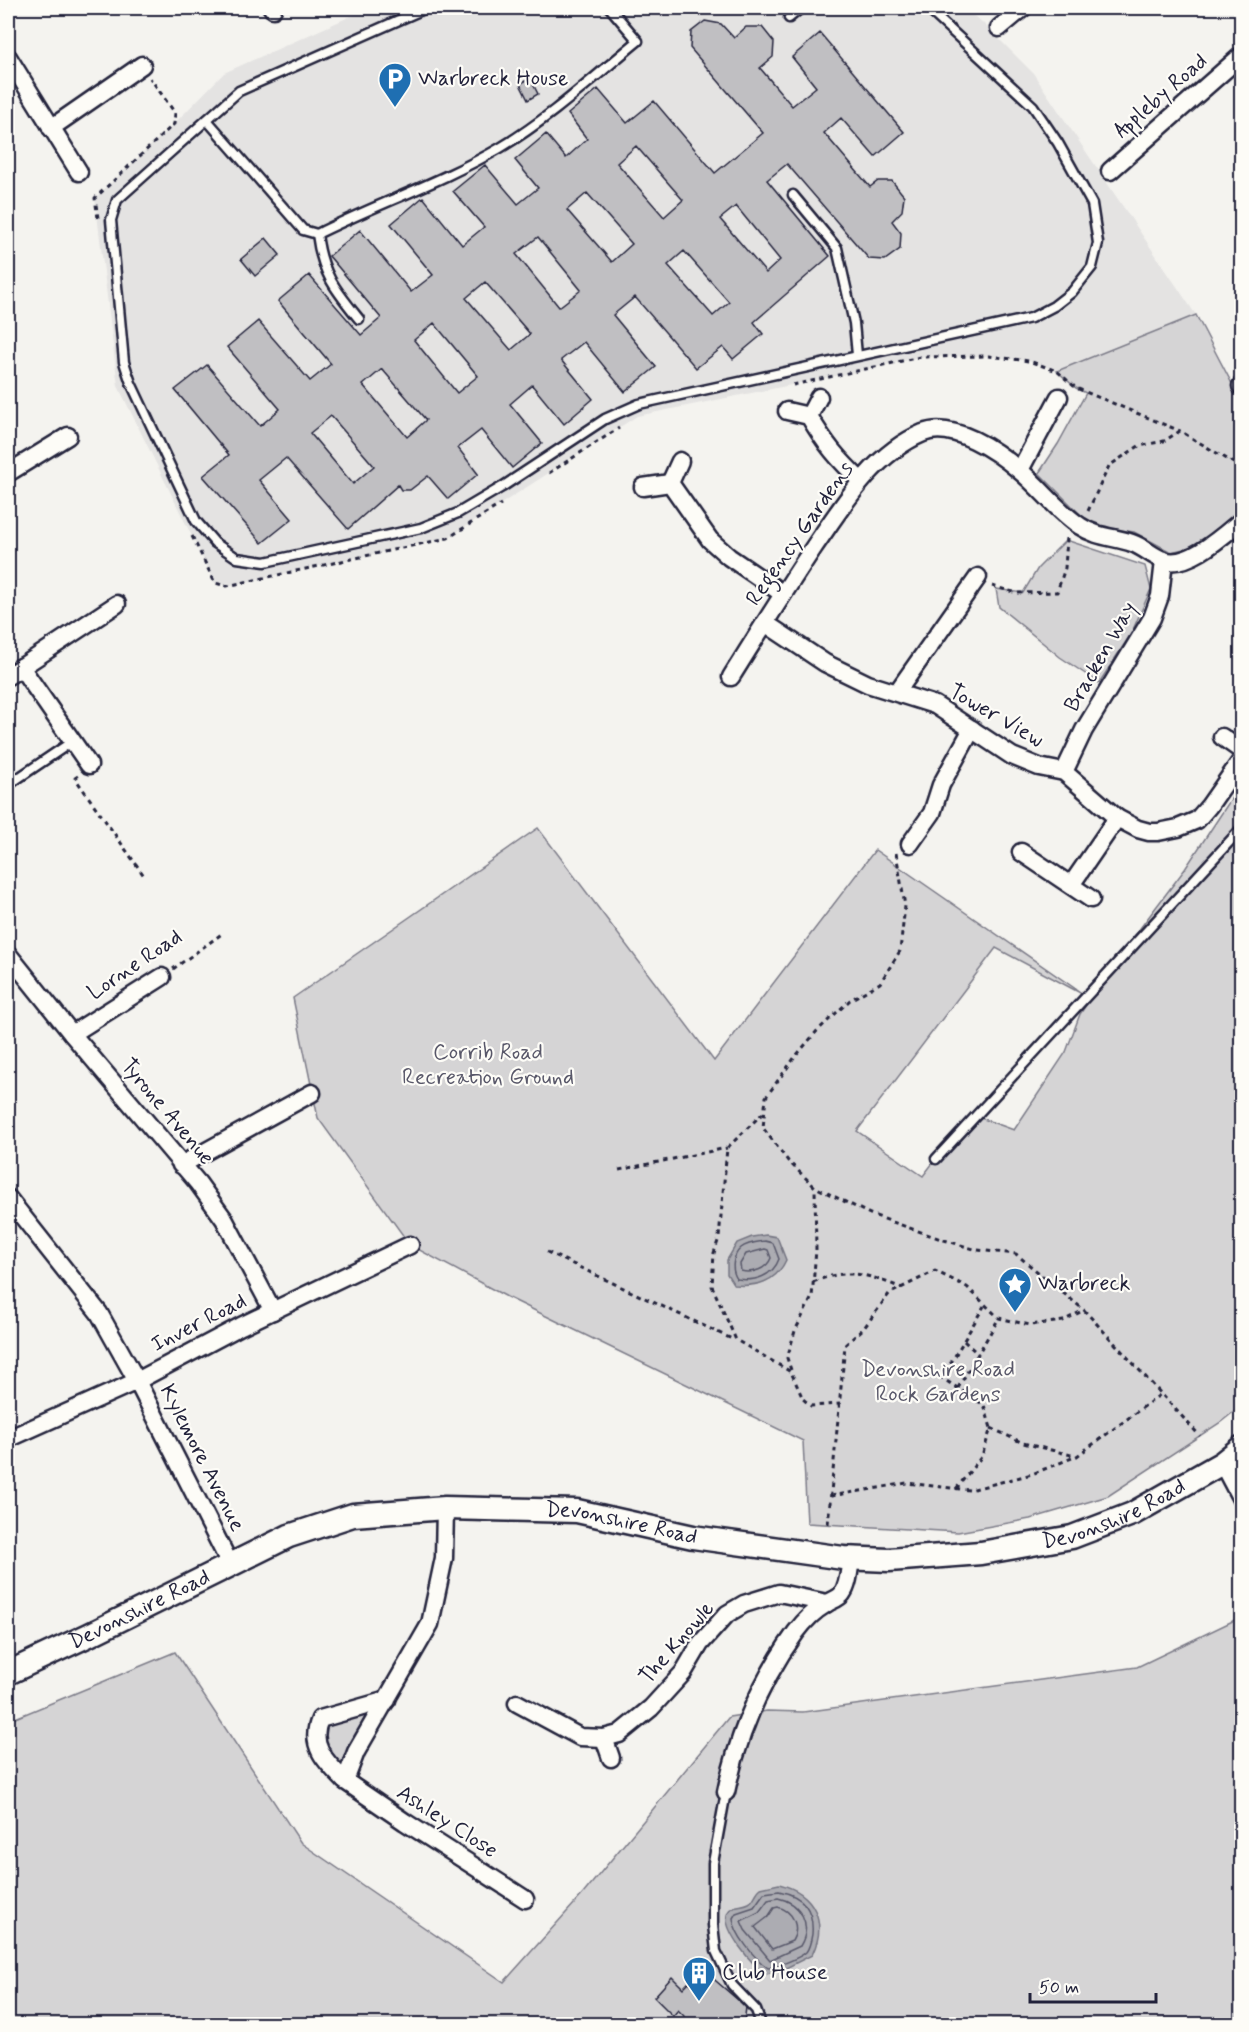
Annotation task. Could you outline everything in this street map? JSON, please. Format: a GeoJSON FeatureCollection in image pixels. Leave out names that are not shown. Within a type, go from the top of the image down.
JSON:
{"type":"FeatureCollection","features":[{"type":"Feature","properties":{"kind":"main road","name":"Devonshire Road"},"geometry":{"type":"LineString","coordinates":[[8,1673],[289,1536],[353,1515],[445,1508],[577,1511],[693,1537],[851,1558],[889,1560],[981,1554],[1072,1537],[1132,1514],[1222,1463],[1242,1447]]}},
{"type":"Feature","properties":{"kind":"street"},"geometry":{"type":"LineString","coordinates":[[999,28],[1023,8]]}},
{"type":"Feature","properties":{"kind":"street","name":"Appleby Road"},"geometry":{"type":"LineString","coordinates":[[1110,171],[1242,55]]}},
{"type":"Feature","properties":{"kind":"street"},"geometry":{"type":"LineString","coordinates":[[8,57],[79,172]]}},
{"type":"Feature","properties":{"kind":"street"},"geometry":{"type":"LineString","coordinates":[[51,128],[142,65]]}},
{"type":"Feature","properties":{"kind":"street"},"geometry":{"type":"LineString","coordinates":[[809,416],[819,397]]}},
{"type":"Feature","properties":{"kind":"street"},"geometry":{"type":"LineString","coordinates":[[1020,470],[1059,397]]}},
{"type":"Feature","properties":{"kind":"street"},"geometry":{"type":"LineString","coordinates":[[787,411],[809,416],[830,451],[861,481]]}},
{"type":"Feature","properties":{"kind":"street","name":"Regency Gardens"},"geometry":{"type":"LineString","coordinates":[[731,677],[783,594],[861,481],[898,448],[923,433],[945,430],[966,436],[1020,470],[1078,525],[1096,534],[1147,549],[1164,561]]}},
{"type":"Feature","properties":{"kind":"street"},"geometry":{"type":"LineString","coordinates":[[8,473],[68,436]]}},
{"type":"Feature","properties":{"kind":"street"},"geometry":{"type":"LineString","coordinates":[[670,483],[680,461]]}},
{"type":"Feature","properties":{"kind":"street"},"geometry":{"type":"LineString","coordinates":[[643,487],[670,483]]}},
{"type":"Feature","properties":{"kind":"street"},"geometry":{"type":"LineString","coordinates":[[670,483],[710,540],[729,557],[783,594]]}},
{"type":"Feature","properties":{"kind":"street"},"geometry":{"type":"LineString","coordinates":[[1164,561],[1176,561],[1197,554],[1208,548],[1242,520]]}},
{"type":"Feature","properties":{"kind":"street","name":"Bracken Way"},"geometry":{"type":"LineString","coordinates":[[1064,772],[1089,720],[1152,618],[1160,596],[1164,561]]}},
{"type":"Feature","properties":{"kind":"street"},"geometry":{"type":"LineString","coordinates":[[897,692],[978,577]]}},
{"type":"Feature","properties":{"kind":"street"},"geometry":{"type":"LineString","coordinates":[[89,765],[14,671],[117,604]]}},
{"type":"Feature","properties":{"kind":"street","name":"Tower View"},"geometry":{"type":"LineString","coordinates":[[765,623],[825,663],[868,684],[934,705],[1012,756],[1064,772],[1117,818],[1138,829],[1149,832],[1190,824],[1206,812],[1242,759]]}},
{"type":"Feature","properties":{"kind":"street"},"geometry":{"type":"LineString","coordinates":[[903,846],[932,813],[941,785],[972,729]]}},
{"type":"Feature","properties":{"kind":"street"},"geometry":{"type":"LineString","coordinates":[[1222,738],[1242,751]]}},
{"type":"Feature","properties":{"kind":"street"},"geometry":{"type":"LineString","coordinates":[[1071,885],[1117,818]]}},
{"type":"Feature","properties":{"kind":"street"},"geometry":{"type":"LineString","coordinates":[[1021,852],[1091,899]]}},
{"type":"Feature","properties":{"kind":"street","name":"Tyrone Avenue"},"geometry":{"type":"LineString","coordinates":[[8,954],[72,1034],[198,1183],[224,1219],[273,1311]]}},
{"type":"Feature","properties":{"kind":"street","name":"Lorne Road"},"geometry":{"type":"LineString","coordinates":[[72,1034],[162,977]]}},
{"type":"Feature","properties":{"kind":"street"},"geometry":{"type":"LineString","coordinates":[[181,1165],[312,1093]]}},
{"type":"Feature","properties":{"kind":"street","name":"Kylemore Avenue"},"geometry":{"type":"LineString","coordinates":[[10,1206],[99,1313],[137,1381],[230,1564]]}},
{"type":"Feature","properties":{"kind":"street","name":"Inver Road"},"geometry":{"type":"LineString","coordinates":[[8,1439],[137,1381],[273,1311],[410,1245]]}},
{"type":"Feature","properties":{"kind":"street"},"geometry":{"type":"LineString","coordinates":[[1222,1463],[1242,1501]]}},
{"type":"Feature","properties":{"kind":"street"},"geometry":{"type":"LineString","coordinates":[[345,1781],[356,1752],[430,1623],[444,1557],[445,1508]]}},
{"type":"Feature","properties":{"kind":"street"},"geometry":{"type":"LineString","coordinates":[[726,1791],[733,1759],[757,1697],[775,1663],[806,1619],[827,1603],[840,1597],[846,1586],[851,1558]]}},
{"type":"Feature","properties":{"kind":"street","name":"The Knowle"},"geometry":{"type":"LineString","coordinates":[[604,1738],[620,1734],[651,1708],[684,1673],[700,1644],[727,1614],[744,1604],[779,1593],[827,1603]]}},
{"type":"Feature","properties":{"kind":"street","name":"Ashley Close"},"geometry":{"type":"LineString","coordinates":[[387,1700],[320,1719],[316,1734],[324,1760],[345,1781],[525,1899]]}},
{"type":"Feature","properties":{"kind":"street"},"geometry":{"type":"LineString","coordinates":[[517,1703],[580,1737],[604,1738],[611,1758]]}},
{"type":"Feature","properties":{"kind":"lane"},"geometry":{"type":"LineString","coordinates":[[426,8],[239,91],[117,200],[111,220],[124,362],[131,383],[196,521],[215,543],[237,558],[265,562],[421,528],[476,503],[567,447],[606,419],[639,404],[857,354],[1031,318],[1054,306],[1072,292],[1092,267],[1098,243],[1092,204],[1058,143],[1034,106],[927,8]]}},
{"type":"Feature","properties":{"kind":"lane"},"geometry":{"type":"LineString","coordinates":[[207,120],[303,230],[317,234],[462,167],[499,148],[532,127],[638,41],[610,8]]}},
{"type":"Feature","properties":{"kind":"lane"},"geometry":{"type":"LineString","coordinates":[[789,18],[801,8]]}},
{"type":"Feature","properties":{"kind":"lane"},"geometry":{"type":"LineString","coordinates":[[793,195],[837,248],[854,323],[857,354]]}},
{"type":"Feature","properties":{"kind":"lane"},"geometry":{"type":"LineString","coordinates":[[317,234],[320,257],[333,286],[359,319]]}},
{"type":"Feature","properties":{"kind":"lane"},"geometry":{"type":"LineString","coordinates":[[8,784],[72,741]]}},
{"type":"Feature","properties":{"kind":"lane"},"geometry":{"type":"LineString","coordinates":[[936,1159],[1242,828]]}},
{"type":"Feature","properties":{"kind":"lane"},"geometry":{"type":"LineString","coordinates":[[726,1791],[713,1863],[712,1925],[716,1951],[732,1985],[756,2010],[761,2025]]}},
{"type":"Feature","properties":{"kind":"path"},"geometry":{"type":"LineString","coordinates":[[98,220],[95,198],[174,124],[175,113],[142,65]]}},
{"type":"Feature","properties":{"kind":"path"},"geometry":{"type":"LineString","coordinates":[[787,386],[920,357],[988,356],[1029,362],[1057,371],[1076,388],[1180,431],[1242,468]]}},
{"type":"Feature","properties":{"kind":"path"},"geometry":{"type":"LineString","coordinates":[[546,475],[628,422]]}},
{"type":"Feature","properties":{"kind":"path"},"geometry":{"type":"LineString","coordinates":[[978,577],[996,589],[1017,593],[1057,592],[1065,568],[1066,540],[1087,513],[1109,466],[1139,446],[1164,441],[1180,431]]}},
{"type":"Feature","properties":{"kind":"path"},"geometry":{"type":"LineString","coordinates":[[189,531],[215,583],[227,586],[448,538],[507,500]]}},
{"type":"Feature","properties":{"kind":"path"},"geometry":{"type":"LineString","coordinates":[[89,765],[75,778],[145,877]]}},
{"type":"Feature","properties":{"kind":"path"},"geometry":{"type":"LineString","coordinates":[[903,846],[905,906],[900,951],[880,983],[850,1000],[817,1031],[795,1057],[766,1097],[763,1128],[788,1161],[815,1187],[870,1214],[941,1239],[977,1250],[1016,1254],[1084,1310],[1200,1436]]}},
{"type":"Feature","properties":{"kind":"path","name":"Lorne Road"},"geometry":{"type":"LineString","coordinates":[[162,977],[223,933]]}},
{"type":"Feature","properties":{"kind":"path"},"geometry":{"type":"LineString","coordinates":[[619,1170],[728,1148],[764,1111]]}},
{"type":"Feature","properties":{"kind":"path"},"geometry":{"type":"LineString","coordinates":[[728,1148],[719,1238],[714,1253],[712,1286],[736,1340]]}},
{"type":"Feature","properties":{"kind":"path"},"geometry":{"type":"LineString","coordinates":[[815,1187],[816,1250],[812,1297],[795,1331],[787,1358],[803,1399],[811,1406],[840,1404]]}},
{"type":"Feature","properties":{"kind":"path"},"geometry":{"type":"LineString","coordinates":[[547,1252],[736,1340],[791,1372]]}},
{"type":"Feature","properties":{"kind":"path"},"geometry":{"type":"LineString","coordinates":[[828,1524],[845,1345],[864,1328],[889,1294],[935,1271],[967,1287],[984,1306],[999,1318],[1030,1325],[1063,1321],[1084,1310]]}},
{"type":"Feature","properties":{"kind":"path"},"geometry":{"type":"LineString","coordinates":[[813,1282],[828,1276],[862,1273],[903,1287]]}},
{"type":"Feature","properties":{"kind":"path"},"geometry":{"type":"LineString","coordinates":[[956,1489],[982,1456],[991,1428],[984,1405],[942,1378],[984,1306]]}},
{"type":"Feature","properties":{"kind":"path"},"geometry":{"type":"LineString","coordinates":[[958,1388],[999,1318]]}},
{"type":"Feature","properties":{"kind":"path"},"geometry":{"type":"LineString","coordinates":[[964,1341],[978,1354]]}},
{"type":"Feature","properties":{"kind":"path"},"geometry":{"type":"LineString","coordinates":[[831,1496],[907,1484],[970,1490],[1032,1474],[1077,1456],[1161,1394]]}},
{"type":"Feature","properties":{"kind":"path"},"geometry":{"type":"LineString","coordinates":[[991,1428],[1023,1443],[1077,1456]]}},
{"type":"Feature","properties":{"kind":"shaded area"},"geometry":{"type":"Polygon","coordinates":[[[369,8],[963,8],[982,22],[1033,73],[1196,315],[1057,371],[1029,361],[988,356],[920,357],[637,416],[448,538],[227,586],[215,583],[118,386],[95,198],[174,124],[224,73],[369,8]]]}},
{"type":"Feature","properties":{"kind":"green space"},"geometry":{"type":"Polygon","coordinates":[[[1196,315],[1241,401],[1241,465],[1229,460],[1241,468],[1241,509],[1212,537],[1192,547],[1171,552],[1134,532],[1099,527],[1081,515],[1039,473],[1086,393],[1076,388],[1057,371],[1196,315]]]}},
{"type":"Feature","properties":{"kind":"green space"},"geometry":{"type":"Polygon","coordinates":[[[1066,540],[1145,566],[1151,589],[1131,634],[1099,683],[1060,657],[999,607],[996,589],[1023,593],[1038,568],[1066,540]]]}},
{"type":"Feature","properties":{"kind":"green space"},"geometry":{"type":"Polygon","coordinates":[[[1241,784],[1241,1406],[1221,1422],[1108,1496],[1030,1519],[958,1532],[807,1523],[803,1441],[507,1297],[410,1245],[318,1118],[293,998],[538,828],[714,1061],[875,850],[1086,996],[996,948],[857,1131],[923,1176],[975,1116],[1014,1130],[1066,1052],[1080,1014],[1119,956],[1185,869],[1241,784]]]}},
{"type":"Feature","properties":{"kind":"green space"},"geometry":{"type":"Polygon","coordinates":[[[1241,1617],[1241,2024],[8,2024],[8,1721],[175,1652],[301,1843],[504,1982],[583,1894],[729,1717],[767,1711],[803,1712],[1137,1667],[1241,1617]]]}},
{"type":"Feature","properties":{"kind":"green space"},"geometry":{"type":"Polygon","coordinates":[[[387,1700],[345,1781],[324,1760],[320,1719],[387,1700]]]}},
{"type":"Feature","properties":{"kind":"water"},"geometry":{"type":"Polygon","coordinates":[[[766,1235],[777,1237],[786,1260],[782,1267],[765,1282],[734,1285],[727,1274],[727,1260],[737,1243],[766,1235]]]}},
{"type":"Feature","properties":{"kind":"water"},"geometry":{"type":"Polygon","coordinates":[[[779,1884],[802,1894],[809,1902],[815,1910],[819,1931],[812,1955],[780,1971],[766,1974],[739,1946],[729,1927],[728,1912],[730,1909],[751,1902],[761,1888],[779,1884]]]}},
{"type":"Feature","properties":{"kind":"building"},"geometry":{"type":"Polygon","coordinates":[[[705,21],[721,24],[734,38],[746,27],[762,27],[774,42],[773,57],[760,68],[792,106],[816,87],[792,57],[820,33],[904,132],[875,157],[841,118],[824,133],[870,187],[878,181],[892,181],[904,196],[902,211],[892,221],[901,233],[900,249],[885,260],[869,259],[787,164],[767,180],[830,256],[754,322],[763,334],[733,359],[723,347],[696,368],[635,297],[613,315],[656,367],[625,392],[584,342],[561,360],[593,399],[564,424],[532,385],[510,404],[542,443],[512,468],[481,430],[458,448],[478,474],[448,499],[428,476],[410,490],[401,490],[398,485],[348,529],[286,458],[259,480],[292,519],[262,543],[203,476],[229,455],[175,390],[207,365],[260,426],[280,409],[227,347],[258,321],[310,381],[331,364],[278,301],[309,275],[361,335],[381,318],[329,256],[360,230],[411,292],[433,275],[391,224],[423,197],[462,245],[484,227],[453,191],[485,165],[518,204],[538,188],[515,160],[546,134],[566,158],[587,139],[568,114],[598,89],[627,123],[654,101],[715,173],[763,133],[690,48],[691,32],[705,21]],[[636,146],[617,163],[664,217],[683,200],[636,146]],[[587,193],[567,210],[612,262],[632,244],[587,193]],[[736,206],[720,219],[766,273],[780,260],[736,206]],[[538,237],[516,254],[559,307],[581,290],[538,237]],[[684,251],[668,265],[713,316],[729,302],[684,251]],[[485,282],[466,298],[511,350],[530,334],[485,282]],[[434,323],[414,340],[457,393],[478,376],[434,323]],[[382,369],[363,385],[407,437],[426,420],[382,369]],[[331,416],[310,433],[353,484],[374,466],[331,416]]]}},
{"type":"Feature","properties":{"kind":"building"},"geometry":{"type":"Polygon","coordinates":[[[530,78],[538,94],[528,100],[520,84],[530,78]]]}},
{"type":"Feature","properties":{"kind":"building"},"geometry":{"type":"Polygon","coordinates":[[[266,238],[280,255],[255,276],[241,259],[266,238]]]}},
{"type":"Feature","properties":{"kind":"building","name":"Club House"},"geometry":{"type":"Polygon","coordinates":[[[709,1975],[746,2007],[744,2024],[687,2024],[685,2022],[687,2019],[678,2010],[673,2016],[654,1997],[672,1977],[683,1988],[689,1982],[697,1989],[709,1975]]]}},
{"type":"Feature","properties":{"kind":"place","name":"Warbreck House"},"geometry":{"type":"Point","coordinates":[395,108]}},
{"type":"Feature","properties":{"kind":"place","name":"Warbreck"},"geometry":{"type":"Point","coordinates":[1015,1313]}},
{"type":"Feature","properties":{"kind":"place","name":"Club House"},"geometry":{"type":"Point","coordinates":[699,2002]}},
{"type":"Feature","properties":{"kind":"park label","name":"Corrib Road Recreation Ground"},"geometry":{"type":"Point","coordinates":[488,1066]}},
{"type":"Feature","properties":{"kind":"park label","name":"Devonshire Road Rock Gardens"},"geometry":{"type":"Point","coordinates":[938,1382]}}]}
